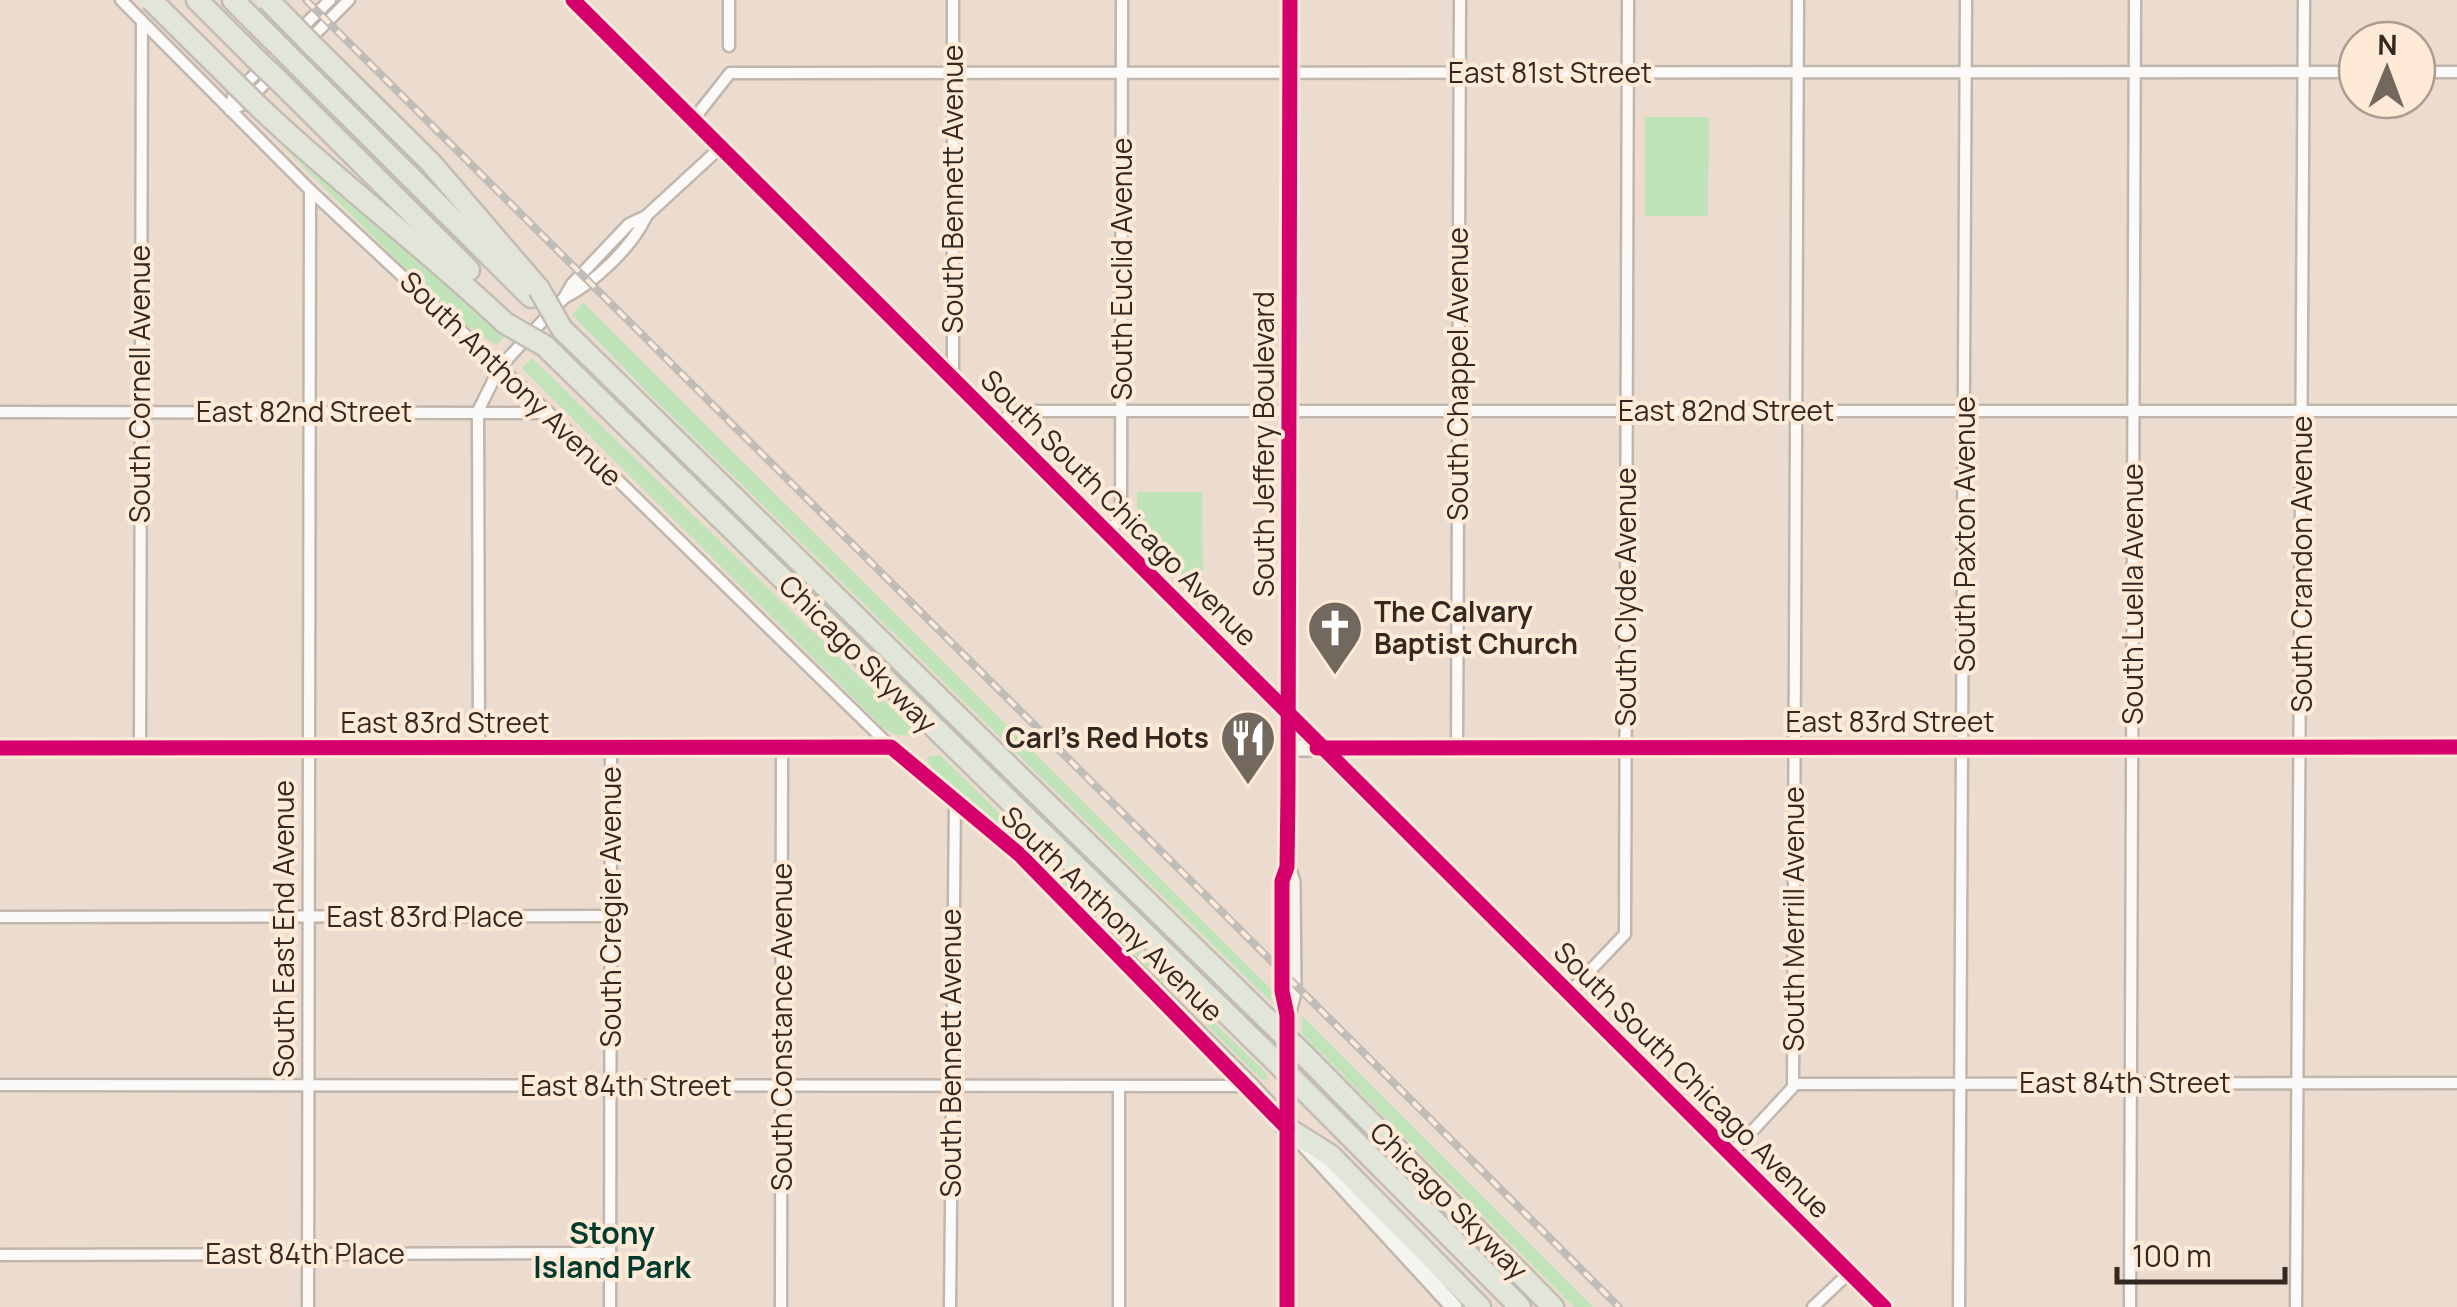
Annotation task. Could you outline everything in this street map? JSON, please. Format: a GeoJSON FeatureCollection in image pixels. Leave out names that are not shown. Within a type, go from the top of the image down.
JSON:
{"type":"FeatureCollection","features":[{"type":"Feature","properties":{"kind":"highway"},"geometry":{"type":"LineString","coordinates":[[151,0],[312,158],[509,319]]}},
{"type":"Feature","properties":{"kind":"highway","name":"Chicago Skyway"},"geometry":{"type":"LineString","coordinates":[[197,0],[509,319],[545,346],[1269,1055],[1520,1307]]}},
{"type":"Feature","properties":{"kind":"highway","name":"Chicago Skyway"},"geometry":{"type":"LineString","coordinates":[[233,0],[535,293],[562,328],[970,729],[1278,1018],[1304,1055],[1554,1307]]}},
{"type":"Feature","properties":{"kind":"highway"},"geometry":{"type":"LineString","coordinates":[[268,0],[431,163],[535,293]]}},
{"type":"Feature","properties":{"kind":"highway"},"geometry":{"type":"LineString","coordinates":[[1288,1128],[1340,1164],[1480,1307]]}},
{"type":"Feature","properties":{"kind":"main road","name":"South South Chicago Avenue"},"geometry":{"type":"LineString","coordinates":[[573,0],[1884,1307]]}},
{"type":"Feature","properties":{"kind":"main road","name":"South Jeffery Boulevard"},"geometry":{"type":"LineString","coordinates":[[1287,1307],[1288,1128],[1278,1018],[1293,992],[1292,882],[1287,867],[1290,0]]}},
{"type":"Feature","properties":{"kind":"main road","name":"East 83rd Street"},"geometry":{"type":"LineString","coordinates":[[0,748],[891,747]]}},
{"type":"Feature","properties":{"kind":"main road","name":"South Anthony Avenue"},"geometry":{"type":"LineString","coordinates":[[891,747],[1020,855],[1252,1086],[1454,1307]]}},
{"type":"Feature","properties":{"kind":"main road","name":"East 83rd Street"},"geometry":{"type":"LineString","coordinates":[[1288,748],[2457,747]]}},
{"type":"Feature","properties":{"kind":"street","name":"South Anthony Avenue"},"geometry":{"type":"LineString","coordinates":[[121,0],[310,190],[548,413],[891,747]]}},
{"type":"Feature","properties":{"kind":"street"},"geometry":{"type":"LineString","coordinates":[[230,110],[233,96],[330,0]]}},
{"type":"Feature","properties":{"kind":"street"},"geometry":{"type":"LineString","coordinates":[[230,110],[244,104],[348,0]]}},
{"type":"Feature","properties":{"kind":"street"},"geometry":{"type":"LineString","coordinates":[[729,0],[729,46]]}},
{"type":"Feature","properties":{"kind":"street","name":"South Bennett Avenue"},"geometry":{"type":"LineString","coordinates":[[952,378],[953,0]]}},
{"type":"Feature","properties":{"kind":"street","name":"South Euclid Avenue"},"geometry":{"type":"LineString","coordinates":[[1108,533],[1122,518],[1122,0]]}},
{"type":"Feature","properties":{"kind":"street","name":"South Chappel Avenue"},"geometry":{"type":"LineString","coordinates":[[1456,748],[1460,0]]}},
{"type":"Feature","properties":{"kind":"street","name":"South Clyde Avenue"},"geometry":{"type":"LineString","coordinates":[[1569,993],[1624,934],[1628,0]]}},
{"type":"Feature","properties":{"kind":"street","name":"South Merrill Avenue"},"geometry":{"type":"LineString","coordinates":[[1732,1154],[1793,1084],[1798,0]]}},
{"type":"Feature","properties":{"kind":"street","name":"South Paxton Avenue"},"geometry":{"type":"LineString","coordinates":[[1959,1307],[1966,0]]}},
{"type":"Feature","properties":{"kind":"street","name":"South Luella Avenue"},"geometry":{"type":"LineString","coordinates":[[2130,1307],[2135,0]]}},
{"type":"Feature","properties":{"kind":"street","name":"South Crandon Avenue"},"geometry":{"type":"LineString","coordinates":[[2296,1307],[2304,0]]}},
{"type":"Feature","properties":{"kind":"street","name":"South Cornell Avenue"},"geometry":{"type":"LineString","coordinates":[[140,748],[142,21]]}},
{"type":"Feature","properties":{"kind":"street","name":"East 81st Street"},"geometry":{"type":"LineString","coordinates":[[692,120],[730,74],[743,73],[2337,72]]}},
{"type":"Feature","properties":{"kind":"street"},"geometry":{"type":"LineString","coordinates":[[479,748],[478,411],[500,367],[564,298],[580,290],[638,233],[646,216],[720,147]]}},
{"type":"Feature","properties":{"kind":"street","name":"South East End Avenue"},"geometry":{"type":"LineString","coordinates":[[308,1307],[310,190]]}},
{"type":"Feature","properties":{"kind":"street","name":"East 82nd Street"},"geometry":{"type":"LineString","coordinates":[[999,423],[1016,411],[2457,410]]}},
{"type":"Feature","properties":{"kind":"street","name":"East 82nd Street"},"geometry":{"type":"LineString","coordinates":[[0,412],[548,413]]}},
{"type":"Feature","properties":{"kind":"street","name":"South Constance Avenue"},"geometry":{"type":"LineString","coordinates":[[782,747],[782,1307]]}},
{"type":"Feature","properties":{"kind":"street","name":"South Cregier Avenue"},"geometry":{"type":"LineString","coordinates":[[610,1307],[611,748]]}},
{"type":"Feature","properties":{"kind":"street","name":"South Bennett Avenue"},"geometry":{"type":"LineString","coordinates":[[950,1307],[955,799]]}},
{"type":"Feature","properties":{"kind":"street","name":"East 83rd Place"},"geometry":{"type":"LineString","coordinates":[[0,916],[611,916]]}},
{"type":"Feature","properties":{"kind":"street","name":"East 84th Street"},"geometry":{"type":"LineString","coordinates":[[1793,1084],[2457,1083]]}},
{"type":"Feature","properties":{"kind":"street","name":"East 84th Street"},"geometry":{"type":"LineString","coordinates":[[0,1086],[1252,1086]]}},
{"type":"Feature","properties":{"kind":"street"},"geometry":{"type":"LineString","coordinates":[[1119,1086],[1119,1307]]}},
{"type":"Feature","properties":{"kind":"street","name":"East 84th Place"},"geometry":{"type":"LineString","coordinates":[[0,1255],[610,1253]]}},
{"type":"Feature","properties":{"kind":"street"},"geometry":{"type":"LineString","coordinates":[[1813,1307],[1850,1272]]}},
{"type":"Feature","properties":{"kind":"green space"},"geometry":{"type":"Polygon","coordinates":[[[250,110],[301,162],[508,333],[496,345],[454,317],[251,115],[250,110]]]}},
{"type":"Feature","properties":{"kind":"green space"},"geometry":{"type":"Polygon","coordinates":[[[1645,117],[1709,117],[1708,216],[1645,216],[1645,117]]]}},
{"type":"Feature","properties":{"kind":"green space"},"geometry":{"type":"Polygon","coordinates":[[[583,302],[1271,989],[1271,1002],[648,393],[572,315],[583,302]]]}},
{"type":"Feature","properties":{"kind":"green space"},"geometry":{"type":"Polygon","coordinates":[[[532,358],[920,736],[896,735],[883,728],[522,368],[532,358]]]}},
{"type":"Feature","properties":{"kind":"green space"},"geometry":{"type":"Polygon","coordinates":[[[1137,492],[1202,492],[1203,588],[1198,591],[1137,531],[1137,492]]]}},
{"type":"Feature","properties":{"kind":"green space"},"geometry":{"type":"Polygon","coordinates":[[[940,755],[1268,1079],[1262,1080],[1022,842],[929,767],[928,757],[940,755]]]}},
{"type":"Feature","properties":{"kind":"green space"},"geometry":{"type":"Polygon","coordinates":[[[1302,1016],[1593,1307],[1574,1307],[1302,1034],[1302,1016]]]}},
{"type":"Feature","properties":{"kind":"railway"},"geometry":{"type":"LineString","coordinates":[[306,0],[1619,1307]]}},
{"type":"Feature","properties":{"kind":"cycle path"},"geometry":{"type":"LineString","coordinates":[[573,0],[1884,1307]]}},
{"type":"Feature","properties":{"kind":"cycle path"},"geometry":{"type":"LineString","coordinates":[[1287,1307],[1287,1015],[1282,991],[1282,881],[1287,867],[1288,792],[1290,0]]}},
{"type":"Feature","properties":{"kind":"cycle path"},"geometry":{"type":"LineString","coordinates":[[0,748],[891,747],[1020,855],[1287,1128]]}},
{"type":"Feature","properties":{"kind":"cycle path"},"geometry":{"type":"LineString","coordinates":[[1317,748],[2457,747]]}},
{"type":"Feature","properties":{"kind":"place","name":"The Calvary Baptist Church"},"geometry":{"type":"Point","coordinates":[1335,677]}},
{"type":"Feature","properties":{"kind":"place","name":"Carl's Red Hots"},"geometry":{"type":"Point","coordinates":[1248,787]}},
{"type":"Feature","properties":{"kind":"district","name":"Stony Island Park"},"geometry":{"type":"Point","coordinates":[612,1251]}}]}
